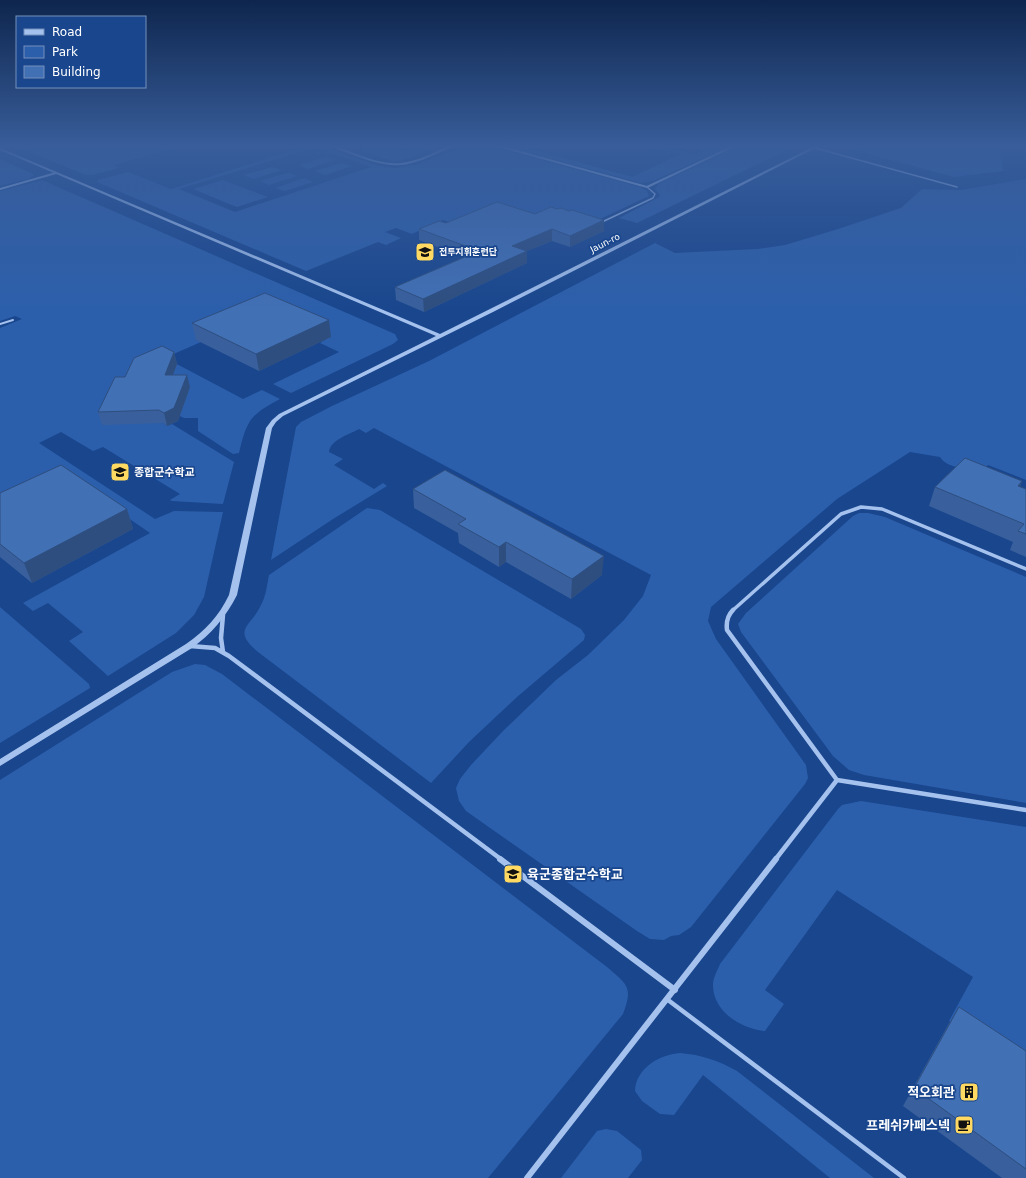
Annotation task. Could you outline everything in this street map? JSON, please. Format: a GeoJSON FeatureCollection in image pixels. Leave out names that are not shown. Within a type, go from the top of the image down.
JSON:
{"type":"FeatureCollection","features":[{"type":"Feature","properties":{"kind":"street"},"geometry":{"type":"LineString","coordinates":[[119,200],[439,336]]}},
{"type":"Feature","properties":{"kind":"street","name":"Jaun-ro"},"geometry":{"type":"LineString","coordinates":[[0,763],[189,646],[204,634],[224,613],[233,595],[269,428],[274,421],[304,403],[421,346],[710,200]]}},
{"type":"Feature","properties":{"kind":"street"},"geometry":{"type":"LineString","coordinates":[[1026,569],[882,509],[859,506],[851,508],[841,514],[730,613],[726,622],[727,630],[837,780],[1026,810]]}},
{"type":"Feature","properties":{"kind":"street"},"geometry":{"type":"LineString","coordinates":[[223,652],[221,629],[224,613]]}},
{"type":"Feature","properties":{"kind":"street"},"geometry":{"type":"LineString","coordinates":[[189,646],[206,646],[223,652],[675,990]]}},
{"type":"Feature","properties":{"kind":"street"},"geometry":{"type":"LineString","coordinates":[[527,1178],[668,1000],[837,780]]}},
{"type":"Feature","properties":{"kind":"lane"},"geometry":{"type":"LineString","coordinates":[[596,225],[649,200]]}},
{"type":"Feature","properties":{"kind":"lane"},"geometry":{"type":"LineString","coordinates":[[0,324],[13,320]]}},
{"type":"Feature","properties":{"kind":"lane"},"geometry":{"type":"LineString","coordinates":[[668,1000],[904,1178]]}},
{"type":"Feature","properties":{"kind":"green space","name":"종합군수학교"},"geometry":{"type":"Polygon","coordinates":[[[0,200],[88,200],[395,334],[398,340],[393,344],[291,393],[273,384],[339,352],[320,343],[330,337],[197,340],[201,342],[144,367],[173,362],[243,399],[262,390],[280,399],[256,414],[251,420],[239,453],[233,454],[198,431],[198,418],[184,418],[180,416],[163,423],[167,426],[172,424],[234,462],[223,504],[172,501],[170,500],[180,494],[103,447],[93,451],[61,432],[39,443],[155,519],[174,511],[223,512],[204,597],[194,615],[176,633],[108,676],[69,641],[83,632],[48,603],[33,611],[23,603],[150,533],[69,477],[0,510],[0,328],[22,319],[15,316],[0,321],[0,200]]]}},
{"type":"Feature","properties":{"kind":"green space"},"geometry":{"type":"Polygon","coordinates":[[[139,200],[206,200],[235,212],[271,200],[641,200],[598,220],[462,227],[443,220],[412,234],[396,228],[385,232],[401,238],[386,245],[378,242],[306,271],[139,200]]]}},
{"type":"Feature","properties":{"kind":"green space"},"geometry":{"type":"Polygon","coordinates":[[[220,200],[259,200],[237,207],[220,200]]]}},
{"type":"Feature","properties":{"kind":"green space"},"geometry":{"type":"Polygon","coordinates":[[[653,200],[684,200],[637,223],[619,218],[653,200]]]}},
{"type":"Feature","properties":{"kind":"green space"},"geometry":{"type":"Polygon","coordinates":[[[910,200],[1026,200],[1026,480],[988,465],[984,470],[960,468],[948,464],[940,457],[910,452],[837,499],[711,607],[708,621],[716,639],[806,765],[808,778],[805,784],[691,927],[679,935],[671,936],[664,940],[650,939],[466,811],[459,801],[456,788],[460,779],[471,765],[503,731],[556,680],[588,655],[624,620],[643,596],[651,575],[374,428],[366,433],[359,429],[341,438],[333,444],[329,452],[343,459],[334,465],[374,489],[383,483],[387,486],[333,519],[271,560],[296,427],[301,422],[332,406],[429,361],[655,243],[675,253],[758,249],[785,245],[901,208],[910,200]]]}},
{"type":"Feature","properties":{"kind":"green space"},"geometry":{"type":"Polygon","coordinates":[[[367,508],[380,510],[581,629],[585,635],[584,640],[517,697],[469,742],[431,783],[258,652],[250,644],[244,633],[263,602],[269,575],[367,508]]]}},
{"type":"Feature","properties":{"kind":"green space"},"geometry":{"type":"Polygon","coordinates":[[[859,513],[868,513],[885,517],[1026,577],[1026,803],[864,775],[849,770],[833,756],[741,632],[738,624],[746,613],[853,516],[859,513]]]}},
{"type":"Feature","properties":{"kind":"green space"},"geometry":{"type":"Polygon","coordinates":[[[0,607],[89,684],[90,688],[0,743],[0,607]]]}},
{"type":"Feature","properties":{"kind":"green space"},"geometry":{"type":"Polygon","coordinates":[[[195,664],[205,665],[222,674],[607,967],[620,978],[627,987],[628,998],[623,1014],[488,1178],[0,1178],[0,780],[172,672],[195,664]]]}},
{"type":"Feature","properties":{"kind":"green space"},"geometry":{"type":"Polygon","coordinates":[[[861,801],[1026,827],[1026,1072],[949,1021],[973,977],[837,890],[765,990],[784,1004],[765,1031],[756,1030],[738,1023],[723,1011],[718,1003],[714,995],[713,985],[714,977],[720,964],[838,809],[842,805],[861,801]]]}},
{"type":"Feature","properties":{"kind":"green space"},"geometry":{"type":"Polygon","coordinates":[[[680,1053],[709,1059],[737,1071],[874,1178],[830,1178],[703,1075],[674,1115],[660,1114],[642,1101],[635,1091],[636,1083],[644,1069],[650,1064],[672,1054],[680,1053]]]}},
{"type":"Feature","properties":{"kind":"green space"},"geometry":{"type":"Polygon","coordinates":[[[606,1129],[617,1131],[641,1150],[642,1160],[628,1178],[561,1178],[597,1131],[606,1129]]]}},
{"type":"Feature","properties":{"kind":"building"},"geometry":{"type":"Polygon","coordinates":[[[497,202],[535,214],[551,207],[569,211],[572,210],[604,220],[570,236],[552,229],[512,246],[527,251],[423,299],[395,287],[479,251],[419,229],[439,221],[446,223],[497,202]]]}},
{"type":"Feature","properties":{"kind":"building"},"geometry":{"type":"Polygon","coordinates":[[[265,293],[329,320],[256,354],[192,323],[265,293]]]}},
{"type":"Feature","properties":{"kind":"building"},"geometry":{"type":"Polygon","coordinates":[[[162,346],[174,352],[165,375],[187,375],[174,408],[164,413],[159,410],[98,412],[115,377],[125,377],[134,358],[162,346]]]}},
{"type":"Feature","properties":{"kind":"building"},"geometry":{"type":"Polygon","coordinates":[[[965,458],[1022,481],[1018,486],[1026,489],[1026,534],[1018,531],[1024,524],[935,487],[965,458]]]}},
{"type":"Feature","properties":{"kind":"building"},"geometry":{"type":"Polygon","coordinates":[[[61,465],[127,509],[24,563],[0,544],[0,493],[61,465]]]}},
{"type":"Feature","properties":{"kind":"building"},"geometry":{"type":"Polygon","coordinates":[[[445,470],[604,556],[572,579],[506,542],[499,547],[458,524],[466,519],[413,489],[445,470]]]}},
{"type":"Feature","properties":{"kind":"building","name":"적오회관"},"geometry":{"type":"Polygon","coordinates":[[[959,1007],[1026,1051],[1026,1169],[914,1088],[959,1007]]]}},
{"type":"Feature","properties":{"kind":"place","name":"전투지휘훈련단"},"geometry":{"type":"Point","coordinates":[425,252]}},
{"type":"Feature","properties":{"kind":"place","name":"종합군수학교"},"geometry":{"type":"Point","coordinates":[120,472]}},
{"type":"Feature","properties":{"kind":"place","name":"육군종합군수학교"},"geometry":{"type":"Point","coordinates":[513,874]}},
{"type":"Feature","properties":{"kind":"place","name":"적오회관"},"geometry":{"type":"Point","coordinates":[969,1092]}},
{"type":"Feature","properties":{"kind":"place","name":"프레쉬카페스넥"},"geometry":{"type":"Point","coordinates":[964,1125]}}]}
